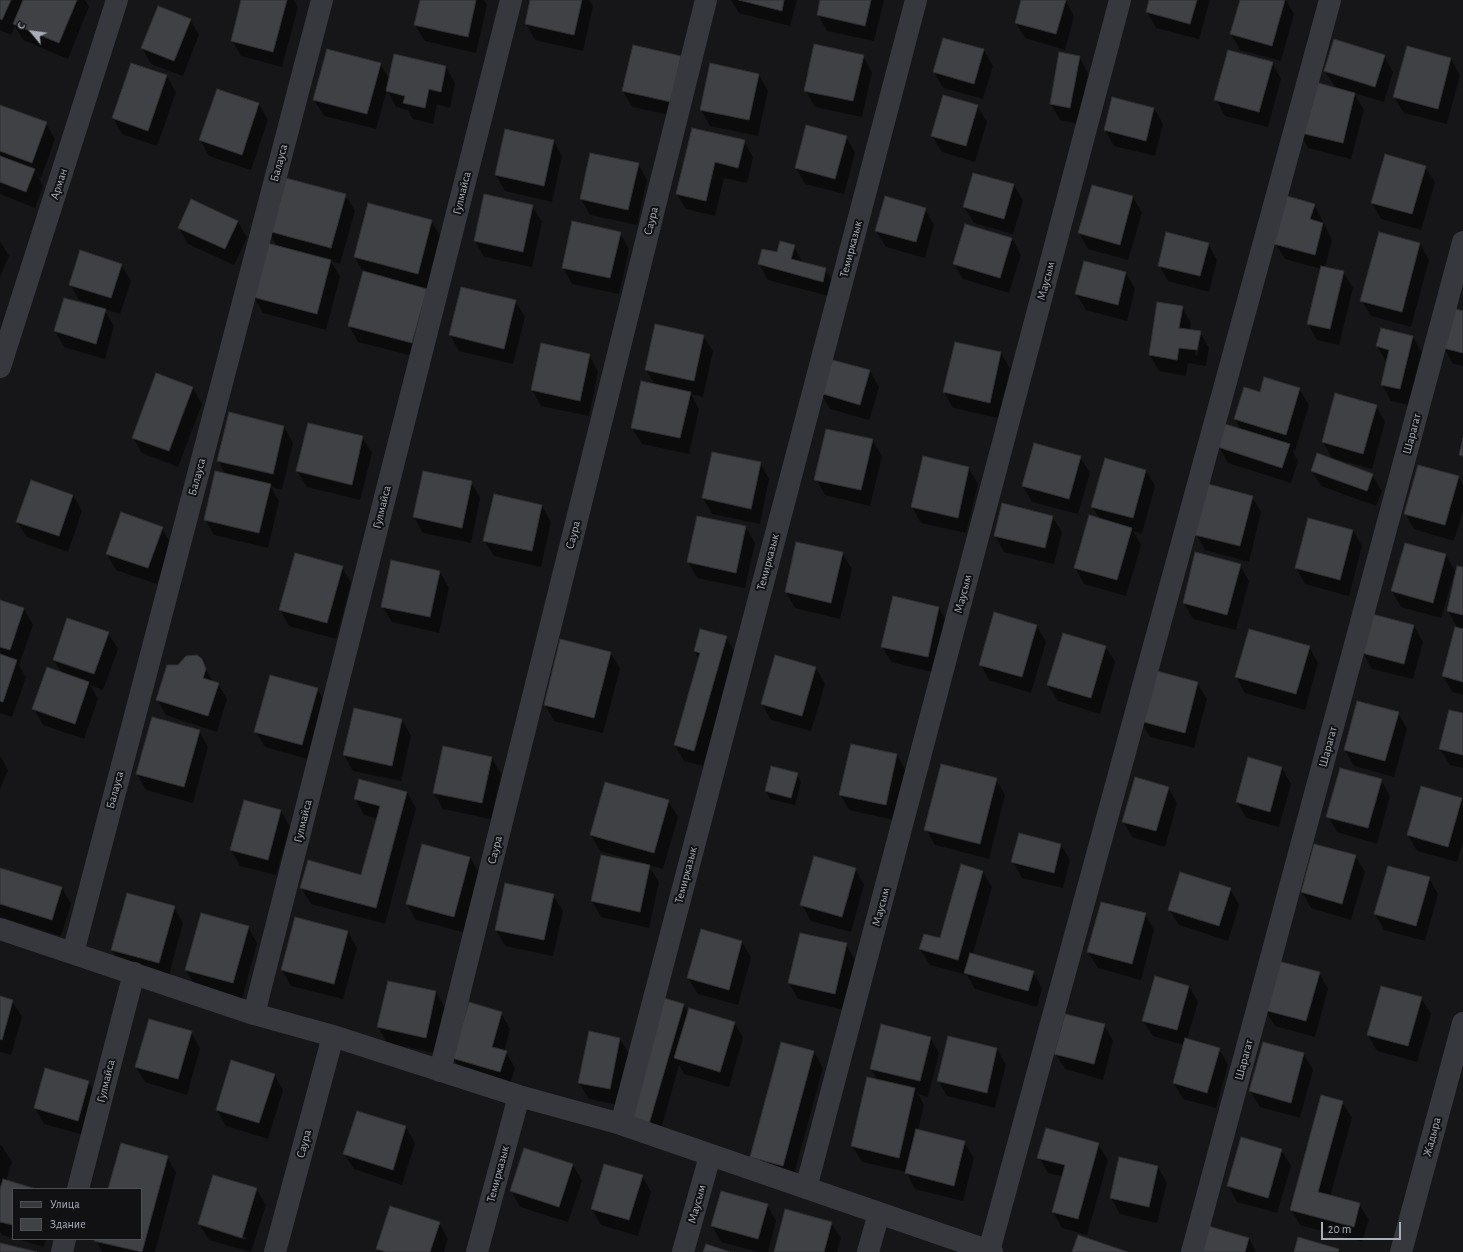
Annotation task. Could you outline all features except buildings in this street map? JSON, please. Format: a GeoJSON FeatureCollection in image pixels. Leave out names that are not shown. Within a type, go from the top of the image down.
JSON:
{"type":"FeatureCollection","features":[{"type":"Feature","properties":{"kind":"street","name":"Арман"},"geometry":{"type":"LineString","coordinates":[[0,367],[117,0]]}},
{"type":"Feature","properties":{"kind":"street","name":"Балауса"},"geometry":{"type":"LineString","coordinates":[[72,953],[322,0]]}},
{"type":"Feature","properties":{"kind":"street","name":"Гулмайса"},"geometry":{"type":"LineString","coordinates":[[254,1014],[511,0]]}},
{"type":"Feature","properties":{"kind":"street","name":"Саура"},"geometry":{"type":"LineString","coordinates":[[440,1071],[706,0]]}},
{"type":"Feature","properties":{"kind":"street","name":"Темирказык"},"geometry":{"type":"LineString","coordinates":[[621,1124],[916,0]]}},
{"type":"Feature","properties":{"kind":"street","name":"Маусым"},"geometry":{"type":"LineString","coordinates":[[806,1188],[1120,0]]}},
{"type":"Feature","properties":{"kind":"street"},"geometry":{"type":"LineString","coordinates":[[0,929],[254,1014],[333,1036],[519,1096],[621,1124],[990,1252],[1330,0]]}},
{"type":"Feature","properties":{"kind":"street","name":"Шарагат"},"geometry":{"type":"LineString","coordinates":[[1192,1252],[1463,242]]}},
{"type":"Feature","properties":{"kind":"street","name":"Гулмайса"},"geometry":{"type":"LineString","coordinates":[[78,1188],[134,973]]}},
{"type":"Feature","properties":{"kind":"street","name":"Жадыра"},"geometry":{"type":"LineString","coordinates":[[1401,1252],[1463,1023]]}},
{"type":"Feature","properties":{"kind":"street","name":"Саура"},"geometry":{"type":"LineString","coordinates":[[275,1252],[333,1036]]}},
{"type":"Feature","properties":{"kind":"street","name":"Темирказык"},"geometry":{"type":"LineString","coordinates":[[477,1252],[519,1096]]}},
{"type":"Feature","properties":{"kind":"street","name":"Маусым"},"geometry":{"type":"LineString","coordinates":[[683,1252],[710,1156]]}},
{"type":"Feature","properties":{"kind":"street"},"geometry":{"type":"LineString","coordinates":[[868,1252],[879,1213]]}},
{"type":"Feature","properties":{"kind":"street"},"geometry":{"type":"LineString","coordinates":[[62,1252],[65,1240]]}}]}
